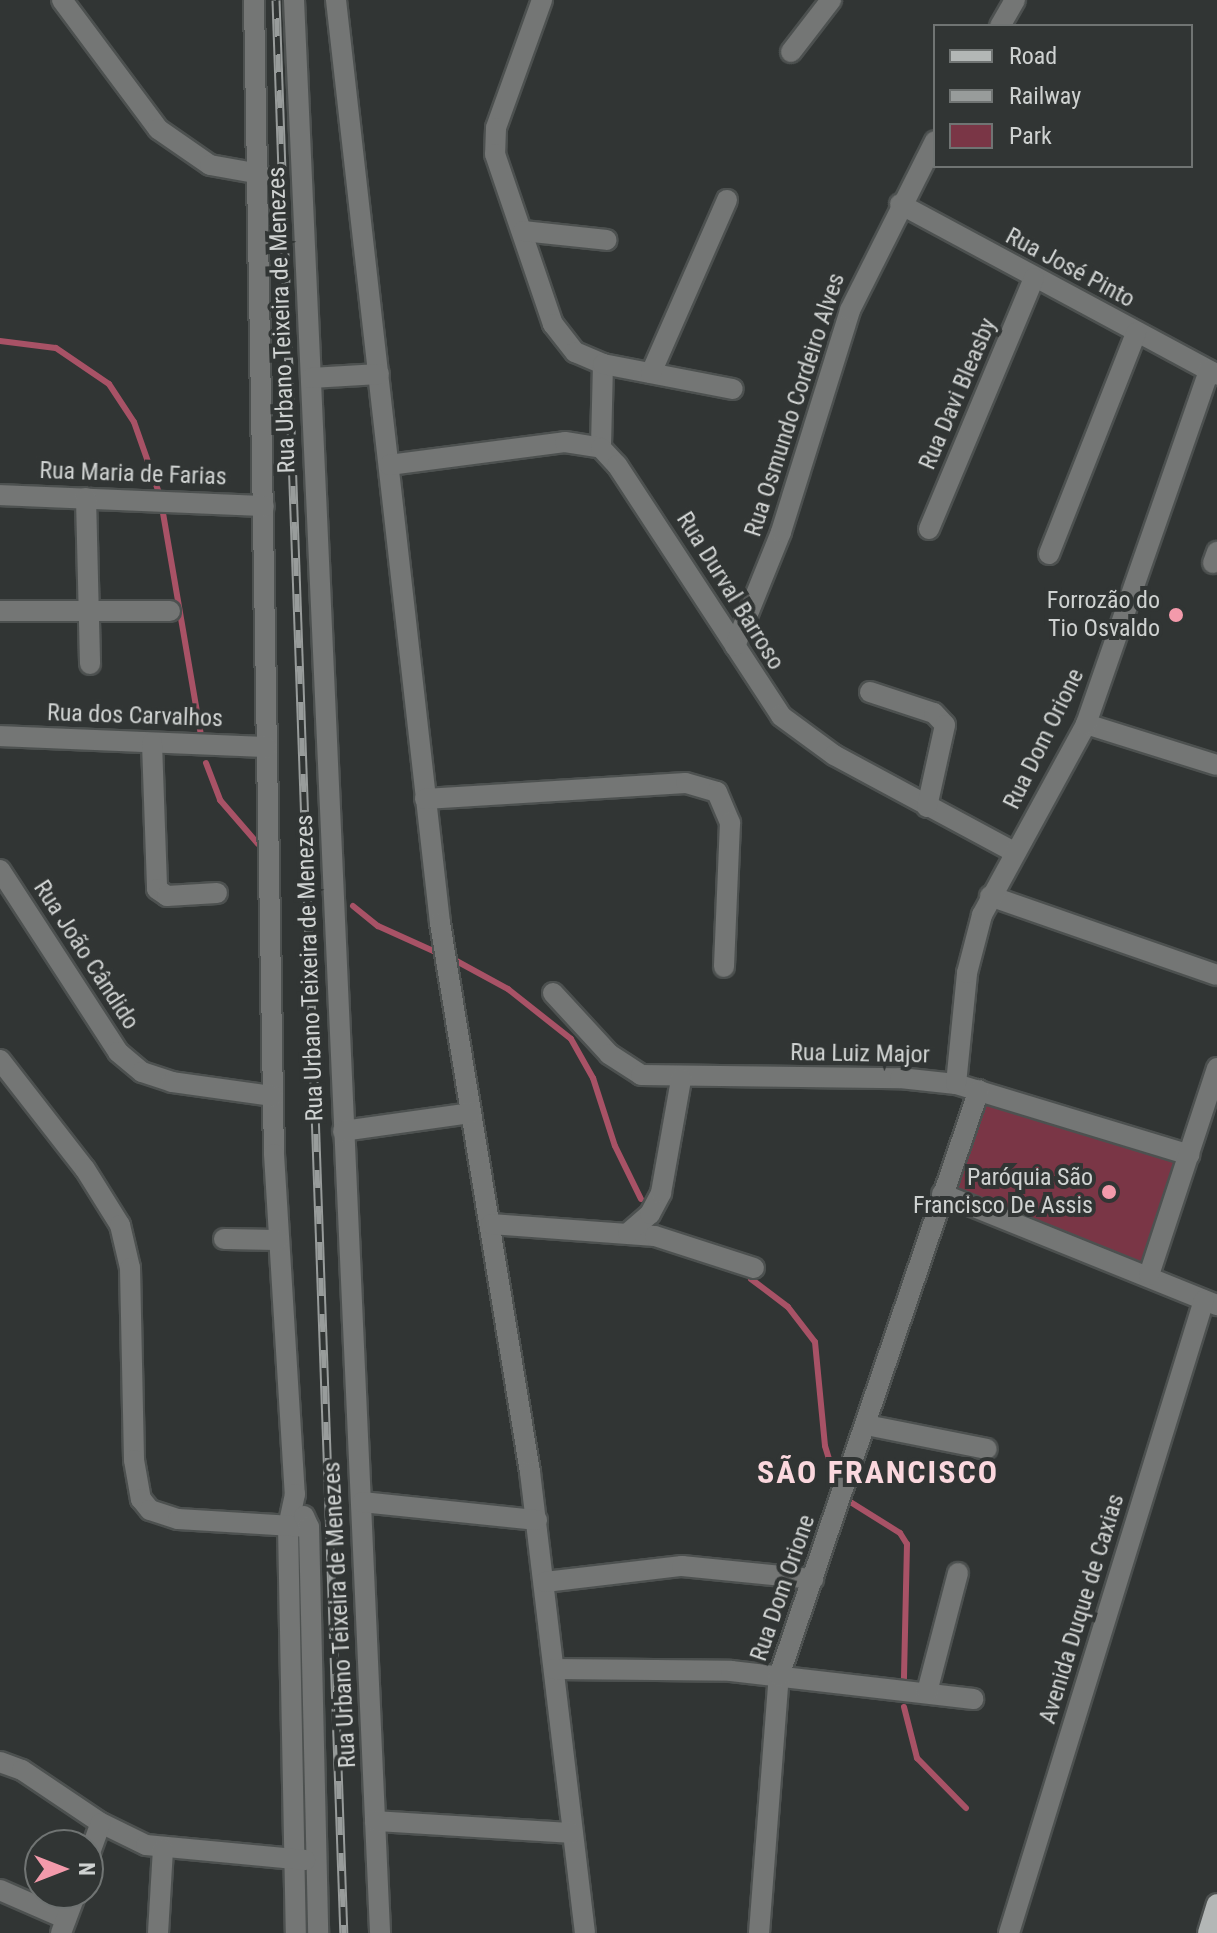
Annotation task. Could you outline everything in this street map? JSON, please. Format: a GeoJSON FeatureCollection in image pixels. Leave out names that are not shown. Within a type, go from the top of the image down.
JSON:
{"type":"FeatureCollection","features":[{"type":"Feature","properties":{"kind":"main road"},"geometry":{"type":"LineString","coordinates":[[1208,1933],[1217,1904]]}},
{"type":"Feature","properties":{"kind":"street"},"geometry":{"type":"LineString","coordinates":[[62,0],[158,129],[210,165],[260,174]]}},
{"type":"Feature","properties":{"kind":"street","name":"Rua Urbano Teixeira de Menezes"},"geometry":{"type":"LineString","coordinates":[[254,0],[260,174],[272,1096],[278,1240],[317,1861],[318,1933]]}},
{"type":"Feature","properties":{"kind":"street","name":"Rua Urbano Teixeira de Menezes"},"geometry":{"type":"LineString","coordinates":[[294,0],[380,1933]]}},
{"type":"Feature","properties":{"kind":"street"},"geometry":{"type":"LineString","coordinates":[[336,0],[443,942],[537,1520],[585,1933]]}},
{"type":"Feature","properties":{"kind":"street"},"geometry":{"type":"LineString","coordinates":[[542,0],[496,128],[498,172],[562,340],[603,364],[733,389]]}},
{"type":"Feature","properties":{"kind":"street"},"geometry":{"type":"LineString","coordinates":[[791,52],[831,0]]}},
{"type":"Feature","properties":{"kind":"street"},"geometry":{"type":"LineString","coordinates":[[1001,24],[1015,0]]}},
{"type":"Feature","properties":{"kind":"street","name":"Rua Osmundo Cordeiro Alves"},"geometry":{"type":"LineString","coordinates":[[735,646],[781,532],[850,310],[900,204],[933,145]]}},
{"type":"Feature","properties":{"kind":"street"},"geometry":{"type":"LineString","coordinates":[[651,373],[727,200]]}},
{"type":"Feature","properties":{"kind":"street","name":"Rua José Pinto"},"geometry":{"type":"LineString","coordinates":[[900,204],[1213,373]]}},
{"type":"Feature","properties":{"kind":"street"},"geometry":{"type":"LineString","coordinates":[[523,231],[607,240]]}},
{"type":"Feature","properties":{"kind":"street","name":"Rua Davi Bleasby"},"geometry":{"type":"LineString","coordinates":[[929,529],[1034,278]]}},
{"type":"Feature","properties":{"kind":"street"},"geometry":{"type":"LineString","coordinates":[[1049,554],[1136,333]]}},
{"type":"Feature","properties":{"kind":"street"},"geometry":{"type":"LineString","coordinates":[[389,465],[565,442],[601,448],[603,364]]}},
{"type":"Feature","properties":{"kind":"street","name":"Rua Dom Orione"},"geometry":{"type":"LineString","coordinates":[[956,1084],[967,973],[990,896],[1086,724],[1213,373]]}},
{"type":"Feature","properties":{"kind":"street"},"geometry":{"type":"LineString","coordinates":[[311,378],[379,374]]}},
{"type":"Feature","properties":{"kind":"street","name":"Rua Durval Barroso"},"geometry":{"type":"LineString","coordinates":[[601,448],[635,491],[767,697],[802,734],[927,807],[1014,852]]}},
{"type":"Feature","properties":{"kind":"street","name":"Rua Maria de Farias"},"geometry":{"type":"LineString","coordinates":[[0,495],[264,506]]}},
{"type":"Feature","properties":{"kind":"street"},"geometry":{"type":"LineString","coordinates":[[86,498],[90,664]]}},
{"type":"Feature","properties":{"kind":"street"},"geometry":{"type":"LineString","coordinates":[[0,611],[170,611]]}},
{"type":"Feature","properties":{"kind":"street"},"geometry":{"type":"LineString","coordinates":[[870,692],[934,713],[945,725],[927,807]]}},
{"type":"Feature","properties":{"kind":"street"},"geometry":{"type":"LineString","coordinates":[[1086,724],[1217,765]]}},
{"type":"Feature","properties":{"kind":"street","name":"Rua dos Carvalhos"},"geometry":{"type":"LineString","coordinates":[[0,736],[267,747]]}},
{"type":"Feature","properties":{"kind":"street"},"geometry":{"type":"LineString","coordinates":[[152,743],[157,889],[167,896],[217,893]]}},
{"type":"Feature","properties":{"kind":"street"},"geometry":{"type":"LineString","coordinates":[[425,799],[686,783],[717,792],[730,823],[724,967]]}},
{"type":"Feature","properties":{"kind":"street","name":"Rua João Cândido"},"geometry":{"type":"LineString","coordinates":[[0,870],[118,1052],[142,1072],[172,1082],[272,1096]]}},
{"type":"Feature","properties":{"kind":"street"},"geometry":{"type":"LineString","coordinates":[[990,896],[1217,975]]}},
{"type":"Feature","properties":{"kind":"street","name":"Rua Luiz Major"},"geometry":{"type":"LineString","coordinates":[[553,993],[624,1067],[641,1075],[681,1079],[900,1078],[956,1084],[1189,1155]]}},
{"type":"Feature","properties":{"kind":"street"},"geometry":{"type":"LineString","coordinates":[[0,1060],[85,1169],[120,1225],[130,1268],[134,1460],[141,1499],[150,1510],[178,1519],[298,1526]]}},
{"type":"Feature","properties":{"kind":"street"},"geometry":{"type":"LineString","coordinates":[[1149,1275],[1217,1068]]}},
{"type":"Feature","properties":{"kind":"street"},"geometry":{"type":"LineString","coordinates":[[628,1233],[650,1214],[661,1193],[681,1079]]}},
{"type":"Feature","properties":{"kind":"street","name":"Rua Dom Orione"},"geometry":{"type":"LineString","coordinates":[[759,1933],[779,1676],[979,1090]]}},
{"type":"Feature","properties":{"kind":"street"},"geometry":{"type":"LineString","coordinates":[[343,1131],[471,1113]]}},
{"type":"Feature","properties":{"kind":"street"},"geometry":{"type":"LineString","coordinates":[[942,1194],[1211,1302]]}},
{"type":"Feature","properties":{"kind":"street"},"geometry":{"type":"LineString","coordinates":[[491,1224],[628,1233],[678,1242],[754,1268]]}},
{"type":"Feature","properties":{"kind":"street"},"geometry":{"type":"LineString","coordinates":[[224,1239],[278,1240]]}},
{"type":"Feature","properties":{"kind":"street","name":"Avenida Duque de Caxias"},"geometry":{"type":"LineString","coordinates":[[1009,1933],[1211,1302]]}},
{"type":"Feature","properties":{"kind":"street"},"geometry":{"type":"LineString","coordinates":[[866,1425],[987,1449]]}},
{"type":"Feature","properties":{"kind":"street"},"geometry":{"type":"LineString","coordinates":[[362,1502],[537,1520]]}},
{"type":"Feature","properties":{"kind":"street","name":"Rua Urbano Teixeira de Menezes"},"geometry":{"type":"LineString","coordinates":[[296,1933],[298,1526]]}},
{"type":"Feature","properties":{"kind":"street"},"geometry":{"type":"LineString","coordinates":[[545,1582],[682,1566],[813,1579]]}},
{"type":"Feature","properties":{"kind":"street"},"geometry":{"type":"LineString","coordinates":[[927,1692],[958,1573]]}},
{"type":"Feature","properties":{"kind":"street"},"geometry":{"type":"LineString","coordinates":[[554,1669],[672,1668],[779,1676],[973,1699]]}},
{"type":"Feature","properties":{"kind":"street"},"geometry":{"type":"LineString","coordinates":[[0,1762],[32,1776],[131,1840],[163,1849],[317,1861]]}},
{"type":"Feature","properties":{"kind":"street"},"geometry":{"type":"LineString","coordinates":[[375,1821],[572,1833]]}},
{"type":"Feature","properties":{"kind":"street"},"geometry":{"type":"LineString","coordinates":[[99,1829],[101,1823]]}},
{"type":"Feature","properties":{"kind":"street"},"geometry":{"type":"LineString","coordinates":[[158,1933],[163,1849]]}},
{"type":"Feature","properties":{"kind":"street"},"geometry":{"type":"LineString","coordinates":[[0,1890],[64,1926]]}},
{"type":"Feature","properties":{"kind":"green space"},"geometry":{"type":"Polygon","coordinates":[[[979,1090],[1189,1155],[1149,1275],[942,1194],[979,1090]]]}},
{"type":"Feature","properties":{"kind":"waterway"},"geometry":{"type":"LineString","coordinates":[[0,341],[56,348],[109,384],[134,422],[159,493]]}},
{"type":"Feature","properties":{"kind":"waterway"},"geometry":{"type":"LineString","coordinates":[[163,513],[202,740]]}},
{"type":"Feature","properties":{"kind":"waterway"},"geometry":{"type":"LineString","coordinates":[[206,763],[220,800],[258,844]]}},
{"type":"Feature","properties":{"kind":"waterway"},"geometry":{"type":"LineString","coordinates":[[353,906],[378,926],[440,954]]}},
{"type":"Feature","properties":{"kind":"waterway"},"geometry":{"type":"LineString","coordinates":[[451,958],[508,989],[571,1039],[593,1078],[615,1146],[641,1199]]}},
{"type":"Feature","properties":{"kind":"waterway"},"geometry":{"type":"LineString","coordinates":[[751,1279],[788,1307],[815,1342],[825,1446],[838,1488]]}},
{"type":"Feature","properties":{"kind":"waterway"},"geometry":{"type":"LineString","coordinates":[[844,1498],[900,1533],[907,1544],[904,1679]]}},
{"type":"Feature","properties":{"kind":"waterway"},"geometry":{"type":"LineString","coordinates":[[904,1707],[917,1758],[966,1808]]}},
{"type":"Feature","properties":{"kind":"railway"},"geometry":{"type":"LineString","coordinates":[[276,0],[344,1933]]}},
{"type":"Feature","properties":{"kind":"place","name":"Forrozão do Tio Osvaldo"},"geometry":{"type":"Point","coordinates":[1176,615]}},
{"type":"Feature","properties":{"kind":"place","name":"Paróquia São Francisco De Assis"},"geometry":{"type":"Point","coordinates":[1109,1192]}},
{"type":"Feature","properties":{"kind":"district","name":"SÃO FRANCISCO"},"geometry":{"type":"Point","coordinates":[878,1472]}}]}
